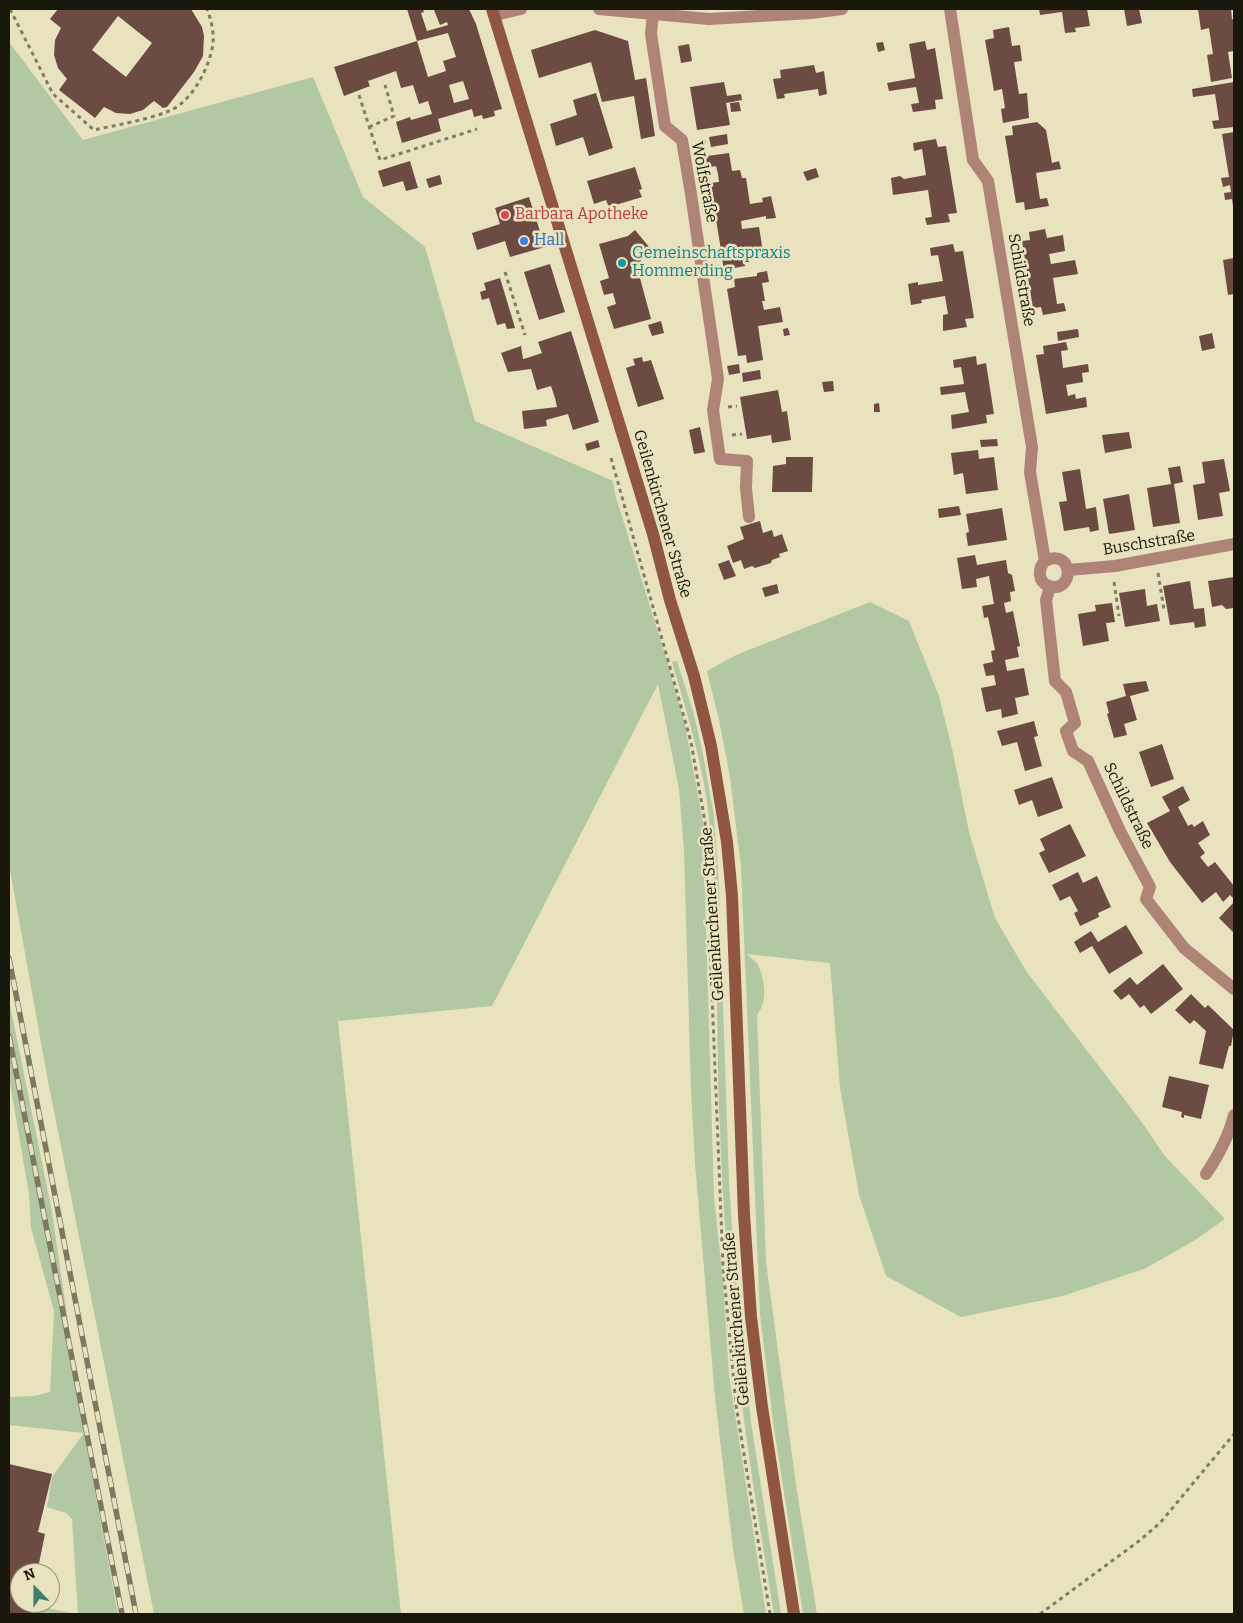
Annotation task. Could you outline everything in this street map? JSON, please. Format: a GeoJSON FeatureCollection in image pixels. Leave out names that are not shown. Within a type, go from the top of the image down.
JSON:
{"type":"FeatureCollection","features":[{"type":"Feature","properties":{"kind":"main road","name":"Geilenkirchener Straße"},"geometry":{"type":"LineString","coordinates":[[493,12],[653,534],[670,600],[694,676],[711,746],[727,842],[732,896],[744,1214],[751,1317],[762,1407],[793,1611]]}},
{"type":"Feature","properties":{"kind":"street"},"geometry":{"type":"LineString","coordinates":[[493,12],[521,9]]}},
{"type":"Feature","properties":{"kind":"street"},"geometry":{"type":"LineString","coordinates":[[599,9],[709,19],[811,13],[842,9]]}},
{"type":"Feature","properties":{"kind":"street","name":"Schildstraße"},"geometry":{"type":"LineString","coordinates":[[950,9],[973,160],[988,181],[1032,447],[1030,472],[1045,560],[1039,570],[1039,575],[1050,587],[1046,600],[1055,681],[1066,692],[1075,723],[1066,731],[1073,751],[1088,761],[1120,831],[1150,887],[1146,900],[1184,948],[1234,989]]}},
{"type":"Feature","properties":{"kind":"street","name":"Wolfstraße"},"geometry":{"type":"LineString","coordinates":[[653,13],[651,34],[665,126],[682,140],[696,230],[718,379],[713,410],[720,459],[747,461],[746,488],[749,517]]}},
{"type":"Feature","properties":{"kind":"street","name":"Buschstraße"},"geometry":{"type":"LineString","coordinates":[[1068,570],[1112,566],[1234,544]]}},
{"type":"Feature","properties":{"kind":"street"},"geometry":{"type":"LineString","coordinates":[[1045,560],[1059,559],[1067,566],[1068,570],[1067,579],[1064,583],[1060,586],[1050,587]]}},
{"type":"Feature","properties":{"kind":"street"},"geometry":{"type":"LineString","coordinates":[[1206,1174],[1219,1154],[1234,1115]]}},
{"type":"Feature","properties":{"kind":"path"},"geometry":{"type":"LineString","coordinates":[[10,9],[52,94],[94,130],[168,112],[188,98],[206,67],[213,43],[211,20],[207,9]]}},
{"type":"Feature","properties":{"kind":"path"},"geometry":{"type":"LineString","coordinates":[[369,127],[394,116],[385,85]]}},
{"type":"Feature","properties":{"kind":"path"},"geometry":{"type":"LineString","coordinates":[[358,95],[380,160],[477,129]]}},
{"type":"Feature","properties":{"kind":"path"},"geometry":{"type":"LineString","coordinates":[[505,272],[525,335]]}},
{"type":"Feature","properties":{"kind":"path"},"geometry":{"type":"LineString","coordinates":[[610,457],[691,742],[705,822],[723,1266],[736,1405],[770,1614]]}},
{"type":"Feature","properties":{"kind":"path"},"geometry":{"type":"LineString","coordinates":[[1156,559],[1164,610]]}},
{"type":"Feature","properties":{"kind":"path"},"geometry":{"type":"LineString","coordinates":[[1112,566],[1118,616]]}},
{"type":"Feature","properties":{"kind":"path"},"geometry":{"type":"LineString","coordinates":[[1040,1614],[1139,1542],[1160,1523],[1234,1434]]}},
{"type":"Feature","properties":{"kind":"green space"},"geometry":{"type":"Polygon","coordinates":[[[9,42],[83,140],[313,77],[363,197],[425,247],[475,421],[613,481],[615,494],[685,725],[703,823],[714,1197],[723,1281],[729,1375],[766,1614],[744,1614],[733,1549],[715,1397],[695,1163],[684,851],[679,789],[658,684],[492,1006],[338,1021],[401,1614],[154,1614],[47,1076],[9,864],[9,42]]]}},
{"type":"Feature","properties":{"kind":"green space"},"geometry":{"type":"Polygon","coordinates":[[[870,602],[909,621],[939,696],[969,832],[995,918],[1026,971],[1141,1121],[1164,1155],[1225,1219],[1192,1242],[1144,1269],[1063,1296],[961,1317],[886,1276],[859,1195],[840,1088],[830,963],[747,954],[758,965],[764,991],[763,1004],[757,1015],[766,1262],[796,1485],[817,1614],[803,1614],[773,1422],[760,1314],[741,867],[730,777],[707,671],[736,655],[870,602]]]}},
{"type":"Feature","properties":{"kind":"green space"},"geometry":{"type":"Polygon","coordinates":[[[677,661],[693,711],[714,816],[719,885],[729,1182],[735,1270],[751,1422],[781,1614],[774,1614],[738,1371],[729,1281],[721,1160],[715,895],[709,817],[703,777],[694,738],[672,662],[677,661]]]}},
{"type":"Feature","properties":{"kind":"green space"},"geometry":{"type":"Polygon","coordinates":[[[9,1000],[52,1212],[84,1433],[9,1425],[9,1397],[35,1396],[50,1392],[54,1311],[31,1228],[29,1194],[9,1077],[9,1000]]]}},
{"type":"Feature","properties":{"kind":"green space"},"geometry":{"type":"Polygon","coordinates":[[[84,1433],[118,1614],[78,1614],[72,1519],[66,1513],[47,1507],[52,1477],[84,1433]]]}},
{"type":"Feature","properties":{"kind":"green space"},"geometry":{"type":"Polygon","coordinates":[[[60,1611],[76,1614],[37,1614],[60,1613],[60,1611]]]}},
{"type":"Feature","properties":{"kind":"building"},"geometry":{"type":"Polygon","coordinates":[[[58,9],[191,9],[202,27],[204,36],[203,56],[194,72],[167,107],[163,108],[154,101],[143,110],[130,114],[116,113],[104,107],[95,118],[59,90],[67,79],[58,68],[54,55],[55,40],[61,28],[50,19],[58,9]],[[118,16],[92,50],[126,77],[152,43],[118,16]]]}},
{"type":"Feature","properties":{"kind":"building"},"geometry":{"type":"Polygon","coordinates":[[[407,9],[423,9],[424,12],[421,13],[427,31],[448,25],[447,22],[440,25],[434,10],[469,9],[476,24],[502,109],[494,111],[495,116],[483,119],[482,115],[474,117],[472,109],[438,119],[441,131],[402,143],[396,122],[410,117],[411,120],[432,114],[428,101],[419,104],[413,85],[401,88],[396,71],[368,81],[370,86],[344,96],[334,67],[417,41],[407,9]],[[448,33],[417,41],[428,77],[446,71],[443,61],[456,57],[448,33]],[[463,81],[449,85],[454,103],[469,99],[463,81]]]}},
{"type":"Feature","properties":{"kind":"building"},"geometry":{"type":"Polygon","coordinates":[[[1039,9],[1087,9],[1090,26],[1075,28],[1076,32],[1065,33],[1062,12],[1040,15],[1039,9]]]}},
{"type":"Feature","properties":{"kind":"building"},"geometry":{"type":"Polygon","coordinates":[[[1124,9],[1139,9],[1142,23],[1127,26],[1124,9]]]}},
{"type":"Feature","properties":{"kind":"building"},"geometry":{"type":"Polygon","coordinates":[[[1198,9],[1231,9],[1232,19],[1234,20],[1234,51],[1228,52],[1232,78],[1211,82],[1207,55],[1213,54],[1209,28],[1201,30],[1198,9]]]}},
{"type":"Feature","properties":{"kind":"building"},"geometry":{"type":"Polygon","coordinates":[[[1009,27],[1012,46],[1020,45],[1022,61],[1014,62],[1019,94],[1027,93],[1029,118],[1003,123],[1001,109],[1005,108],[1002,89],[994,91],[985,40],[994,38],[993,30],[1009,27]]]}},
{"type":"Feature","properties":{"kind":"building"},"geometry":{"type":"Polygon","coordinates":[[[595,30],[628,41],[635,80],[646,78],[655,136],[641,139],[634,96],[602,102],[591,62],[539,78],[531,50],[595,30]]]}},
{"type":"Feature","properties":{"kind":"building"},"geometry":{"type":"Polygon","coordinates":[[[925,41],[927,50],[935,48],[943,99],[935,100],[936,109],[913,112],[911,104],[919,103],[916,87],[889,91],[887,83],[915,78],[909,44],[925,41]]]}},
{"type":"Feature","properties":{"kind":"building"},"geometry":{"type":"Polygon","coordinates":[[[883,42],[885,50],[878,52],[876,43],[883,42]]]}},
{"type":"Feature","properties":{"kind":"building"},"geometry":{"type":"Polygon","coordinates":[[[689,44],[692,61],[681,63],[678,46],[689,44]]]}},
{"type":"Feature","properties":{"kind":"building"},"geometry":{"type":"Polygon","coordinates":[[[814,65],[816,73],[824,71],[827,94],[819,96],[818,89],[784,94],[785,98],[777,99],[773,79],[781,78],[780,70],[814,65]]]}},
{"type":"Feature","properties":{"kind":"building"},"geometry":{"type":"Polygon","coordinates":[[[724,82],[727,96],[741,94],[742,100],[726,103],[730,125],[697,130],[690,87],[724,82]]]}},
{"type":"Feature","properties":{"kind":"building"},"geometry":{"type":"Polygon","coordinates":[[[1234,82],[1234,127],[1214,129],[1212,121],[1219,120],[1215,94],[1193,97],[1192,89],[1234,82]]]}},
{"type":"Feature","properties":{"kind":"building"},"geometry":{"type":"Polygon","coordinates":[[[596,93],[613,148],[589,156],[583,137],[556,146],[550,124],[577,115],[573,100],[596,93]]]}},
{"type":"Feature","properties":{"kind":"building"},"geometry":{"type":"Polygon","coordinates":[[[739,102],[741,111],[731,112],[730,103],[739,102]]]}},
{"type":"Feature","properties":{"kind":"building"},"geometry":{"type":"Polygon","coordinates":[[[1037,122],[1046,130],[1052,163],[1059,161],[1061,169],[1036,173],[1040,199],[1047,198],[1049,206],[1025,210],[1024,202],[1016,203],[1005,136],[1013,135],[1012,126],[1037,122]]]}},
{"type":"Feature","properties":{"kind":"building"},"geometry":{"type":"Polygon","coordinates":[[[1234,132],[1233,206],[1232,199],[1225,200],[1224,193],[1231,192],[1230,185],[1223,187],[1221,178],[1229,177],[1222,134],[1234,132]]]}},
{"type":"Feature","properties":{"kind":"building"},"geometry":{"type":"Polygon","coordinates":[[[727,134],[728,144],[711,147],[709,137],[727,134]]]}},
{"type":"Feature","properties":{"kind":"building"},"geometry":{"type":"Polygon","coordinates":[[[936,139],[938,147],[946,146],[957,213],[948,214],[950,222],[927,225],[925,218],[932,217],[928,190],[893,195],[891,178],[900,176],[904,179],[926,175],[922,149],[914,151],[913,143],[936,139]]]}},
{"type":"Feature","properties":{"kind":"building"},"geometry":{"type":"Polygon","coordinates":[[[729,153],[732,171],[740,170],[742,178],[746,178],[750,204],[763,202],[762,198],[771,196],[776,218],[766,219],[766,216],[741,221],[742,229],[759,227],[763,252],[743,255],[745,266],[724,270],[722,258],[730,257],[729,249],[721,250],[710,183],[719,182],[718,174],[716,166],[701,169],[700,157],[729,153]]]}},
{"type":"Feature","properties":{"kind":"building"},"geometry":{"type":"Polygon","coordinates":[[[410,161],[418,188],[406,191],[403,181],[383,187],[378,171],[410,161]]]}},
{"type":"Feature","properties":{"kind":"building"},"geometry":{"type":"Polygon","coordinates":[[[635,167],[642,189],[639,190],[642,197],[609,207],[606,200],[594,204],[587,181],[635,167]]]}},
{"type":"Feature","properties":{"kind":"building"},"geometry":{"type":"Polygon","coordinates":[[[816,168],[819,177],[807,181],[803,172],[816,168]]]}},
{"type":"Feature","properties":{"kind":"building"},"geometry":{"type":"Polygon","coordinates":[[[440,175],[442,184],[429,188],[426,179],[440,175]]]}},
{"type":"Feature","properties":{"kind":"building"},"geometry":{"type":"Polygon","coordinates":[[[529,197],[545,247],[510,257],[505,241],[477,250],[472,233],[500,224],[495,208],[529,197]]]}},
{"type":"Feature","properties":{"kind":"building"},"geometry":{"type":"Polygon","coordinates":[[[1045,229],[1047,238],[1063,235],[1065,251],[1049,254],[1051,264],[1075,260],[1078,274],[1053,278],[1057,304],[1064,303],[1066,311],[1043,315],[1041,307],[1033,308],[1022,241],[1030,240],[1029,232],[1045,229]]]}},
{"type":"Feature","properties":{"kind":"building","name":"Gemeinschaftspraxis Hommerding"},"geometry":{"type":"Polygon","coordinates":[[[635,230],[650,248],[639,256],[642,259],[637,267],[651,319],[614,329],[607,307],[616,304],[613,293],[604,295],[600,281],[609,278],[599,244],[628,236],[635,230]]]}},
{"type":"Feature","properties":{"kind":"building"},"geometry":{"type":"Polygon","coordinates":[[[953,244],[955,252],[963,251],[974,318],[965,319],[967,327],[943,331],[943,315],[948,314],[945,296],[921,300],[922,303],[911,305],[908,284],[918,282],[918,285],[943,281],[938,255],[931,256],[930,248],[953,244]]]}},
{"type":"Feature","properties":{"kind":"building"},"geometry":{"type":"Polygon","coordinates":[[[1234,258],[1234,294],[1228,295],[1223,260],[1234,258]]]}},
{"type":"Feature","properties":{"kind":"building"},"geometry":{"type":"Polygon","coordinates":[[[550,264],[565,312],[539,320],[524,272],[550,264]]]}},
{"type":"Feature","properties":{"kind":"building"},"geometry":{"type":"Polygon","coordinates":[[[767,271],[769,282],[762,283],[765,301],[762,301],[764,310],[780,307],[783,322],[758,326],[763,360],[747,363],[746,355],[738,356],[727,289],[735,287],[734,279],[757,276],[757,273],[767,271]]]}},
{"type":"Feature","properties":{"kind":"building"},"geometry":{"type":"Polygon","coordinates":[[[500,278],[515,328],[507,329],[505,323],[497,325],[489,298],[482,300],[480,292],[486,290],[484,283],[500,278]]]}},
{"type":"Feature","properties":{"kind":"building"},"geometry":{"type":"Polygon","coordinates":[[[661,321],[664,333],[652,336],[648,325],[661,321]]]}},
{"type":"Feature","properties":{"kind":"building"},"geometry":{"type":"Polygon","coordinates":[[[788,328],[790,335],[784,336],[783,329],[788,328]]]}},
{"type":"Feature","properties":{"kind":"building"},"geometry":{"type":"Polygon","coordinates":[[[1078,329],[1079,337],[1058,341],[1057,332],[1078,329]]]}},
{"type":"Feature","properties":{"kind":"building"},"geometry":{"type":"Polygon","coordinates":[[[571,331],[599,422],[573,430],[568,414],[546,420],[547,426],[524,429],[522,411],[557,407],[555,398],[551,386],[537,390],[531,369],[508,372],[501,353],[521,346],[523,359],[527,358],[542,353],[538,342],[571,331]]]}},
{"type":"Feature","properties":{"kind":"building"},"geometry":{"type":"Polygon","coordinates":[[[1212,333],[1215,348],[1202,351],[1199,336],[1212,333]]]}},
{"type":"Feature","properties":{"kind":"building"},"geometry":{"type":"Polygon","coordinates":[[[1066,342],[1068,350],[1061,351],[1063,368],[1088,364],[1089,372],[1082,373],[1083,382],[1066,385],[1068,396],[1075,394],[1076,399],[1086,397],[1087,407],[1046,414],[1036,355],[1044,354],[1043,346],[1066,342]]]}},
{"type":"Feature","properties":{"kind":"building"},"geometry":{"type":"Polygon","coordinates":[[[976,356],[977,365],[986,363],[994,414],[986,415],[987,423],[952,429],[951,415],[969,412],[965,392],[941,395],[940,387],[964,384],[961,367],[954,368],[953,360],[976,356]]]}},
{"type":"Feature","properties":{"kind":"building"},"geometry":{"type":"Polygon","coordinates":[[[642,357],[643,362],[651,360],[664,399],[638,407],[626,368],[635,365],[633,359],[642,357]]]}},
{"type":"Feature","properties":{"kind":"building"},"geometry":{"type":"Polygon","coordinates":[[[739,364],[740,373],[729,375],[727,366],[739,364]]]}},
{"type":"Feature","properties":{"kind":"building"},"geometry":{"type":"Polygon","coordinates":[[[760,370],[761,379],[743,382],[742,373],[760,370]]]}},
{"type":"Feature","properties":{"kind":"building"},"geometry":{"type":"Polygon","coordinates":[[[833,381],[834,391],[824,392],[822,382],[833,381]]]}},
{"type":"Feature","properties":{"kind":"building"},"geometry":{"type":"Polygon","coordinates":[[[778,390],[782,412],[787,411],[791,440],[772,443],[771,435],[747,439],[740,397],[778,390]]]}},
{"type":"Feature","properties":{"kind":"building"},"geometry":{"type":"Polygon","coordinates":[[[879,403],[880,412],[874,412],[874,404],[879,403]]]}},
{"type":"Feature","properties":{"kind":"building"},"geometry":{"type":"Polygon","coordinates":[[[700,427],[705,452],[694,454],[689,430],[700,427]]]}},
{"type":"Feature","properties":{"kind":"building"},"geometry":{"type":"Polygon","coordinates":[[[1129,432],[1132,448],[1105,453],[1102,435],[1129,432]]]}},
{"type":"Feature","properties":{"kind":"building"},"geometry":{"type":"Polygon","coordinates":[[[997,439],[998,446],[981,447],[980,440],[997,439]]]}},
{"type":"Feature","properties":{"kind":"building"},"geometry":{"type":"Polygon","coordinates":[[[598,440],[600,447],[587,451],[585,444],[598,440]]]}},
{"type":"Feature","properties":{"kind":"building"},"geometry":{"type":"Polygon","coordinates":[[[978,450],[979,459],[994,457],[998,490],[966,494],[963,473],[954,475],[951,453],[978,450]]]}},
{"type":"Feature","properties":{"kind":"building"},"geometry":{"type":"Polygon","coordinates":[[[786,457],[813,457],[812,492],[772,492],[773,466],[786,464],[786,457]]]}},
{"type":"Feature","properties":{"kind":"building"},"geometry":{"type":"Polygon","coordinates":[[[1224,459],[1230,491],[1219,493],[1223,516],[1198,520],[1193,485],[1205,483],[1202,462],[1224,459]]]}},
{"type":"Feature","properties":{"kind":"building"},"geometry":{"type":"Polygon","coordinates":[[[1180,466],[1183,482],[1174,484],[1180,523],[1153,527],[1147,488],[1171,484],[1168,468],[1180,466]]]}},
{"type":"Feature","properties":{"kind":"building"},"geometry":{"type":"Polygon","coordinates":[[[1080,469],[1086,509],[1096,507],[1099,530],[1090,532],[1089,527],[1064,531],[1059,502],[1067,501],[1062,472],[1080,469]]]}},
{"type":"Feature","properties":{"kind":"building"},"geometry":{"type":"Polygon","coordinates":[[[1129,494],[1135,530],[1109,534],[1103,499],[1129,494]]]}},
{"type":"Feature","properties":{"kind":"building"},"geometry":{"type":"Polygon","coordinates":[[[959,506],[961,515],[939,518],[938,509],[959,506]]]}},
{"type":"Feature","properties":{"kind":"building"},"geometry":{"type":"Polygon","coordinates":[[[1002,508],[1007,540],[968,546],[966,533],[969,532],[966,514],[1002,508]]]}},
{"type":"Feature","properties":{"kind":"building"},"geometry":{"type":"Polygon","coordinates":[[[760,521],[763,533],[772,530],[774,537],[782,534],[788,551],[779,554],[780,557],[772,560],[771,563],[744,569],[741,560],[733,563],[727,546],[744,539],[740,527],[760,521]]]}},
{"type":"Feature","properties":{"kind":"building"},"geometry":{"type":"Polygon","coordinates":[[[975,555],[977,565],[1006,560],[1008,573],[1012,575],[1015,591],[1010,592],[1011,601],[1004,603],[1006,613],[1013,611],[1020,646],[1017,647],[1019,657],[1005,660],[1007,671],[1024,668],[1029,695],[1015,698],[1018,714],[1002,718],[1001,709],[986,712],[981,688],[996,685],[994,675],[986,676],[983,664],[993,662],[991,651],[995,650],[988,617],[984,618],[982,606],[994,604],[989,576],[976,579],[977,587],[962,589],[957,558],[975,555]]]}},
{"type":"Feature","properties":{"kind":"building"},"geometry":{"type":"Polygon","coordinates":[[[729,560],[736,576],[724,580],[718,564],[729,560]]]}},
{"type":"Feature","properties":{"kind":"building"},"geometry":{"type":"Polygon","coordinates":[[[1234,577],[1234,608],[1226,609],[1222,605],[1212,607],[1208,581],[1234,577]]]}},
{"type":"Feature","properties":{"kind":"building"},"geometry":{"type":"Polygon","coordinates":[[[1190,581],[1194,609],[1204,608],[1206,626],[1195,628],[1194,622],[1170,625],[1163,586],[1190,581]]]}},
{"type":"Feature","properties":{"kind":"building"},"geometry":{"type":"Polygon","coordinates":[[[777,584],[779,593],[765,597],[762,588],[777,584]]]}},
{"type":"Feature","properties":{"kind":"building"},"geometry":{"type":"Polygon","coordinates":[[[1145,589],[1147,606],[1157,604],[1160,621],[1125,627],[1119,593],[1145,589]]]}},
{"type":"Feature","properties":{"kind":"building"},"geometry":{"type":"Polygon","coordinates":[[[1112,603],[1115,622],[1106,623],[1109,641],[1083,646],[1078,614],[1096,611],[1095,605],[1112,603]]]}},
{"type":"Feature","properties":{"kind":"building"},"geometry":{"type":"Polygon","coordinates":[[[1146,681],[1149,691],[1130,696],[1137,720],[1124,724],[1127,735],[1114,738],[1107,714],[1109,713],[1106,702],[1126,696],[1123,684],[1146,681]]]}},
{"type":"Feature","properties":{"kind":"building"},"geometry":{"type":"Polygon","coordinates":[[[1034,721],[1038,736],[1034,737],[1042,766],[1025,771],[1017,742],[1002,746],[997,731],[1034,721]]]}},
{"type":"Feature","properties":{"kind":"building"},"geometry":{"type":"Polygon","coordinates":[[[1162,744],[1174,779],[1151,787],[1139,752],[1162,744]]]}},
{"type":"Feature","properties":{"kind":"building"},"geometry":{"type":"Polygon","coordinates":[[[1052,777],[1063,808],[1038,817],[1032,800],[1019,805],[1014,790],[1052,777]]]}},
{"type":"Feature","properties":{"kind":"building"},"geometry":{"type":"Polygon","coordinates":[[[1183,786],[1190,800],[1178,807],[1188,826],[1192,824],[1194,827],[1203,821],[1210,835],[1198,843],[1205,853],[1200,857],[1208,867],[1215,862],[1234,886],[1234,899],[1230,895],[1223,902],[1216,892],[1202,903],[1170,862],[1147,823],[1170,811],[1162,797],[1183,786]]]}},
{"type":"Feature","properties":{"kind":"building"},"geometry":{"type":"Polygon","coordinates":[[[1070,824],[1086,856],[1049,873],[1039,853],[1045,850],[1040,839],[1070,824]]]}},
{"type":"Feature","properties":{"kind":"building"},"geometry":{"type":"Polygon","coordinates":[[[1078,872],[1083,883],[1097,876],[1111,907],[1098,913],[1099,917],[1080,926],[1074,913],[1078,911],[1070,896],[1060,901],[1052,885],[1078,872]]]}},
{"type":"Feature","properties":{"kind":"building"},"geometry":{"type":"Polygon","coordinates":[[[1234,902],[1234,933],[1219,918],[1234,902]]]}},
{"type":"Feature","properties":{"kind":"building"},"geometry":{"type":"Polygon","coordinates":[[[1126,925],[1143,953],[1109,974],[1092,946],[1080,953],[1074,942],[1091,931],[1098,942],[1126,925]]]}},
{"type":"Feature","properties":{"kind":"building"},"geometry":{"type":"Polygon","coordinates":[[[1163,964],[1183,989],[1151,1014],[1144,1005],[1140,1008],[1129,994],[1121,1000],[1113,991],[1130,977],[1137,985],[1163,964]]]}},
{"type":"Feature","properties":{"kind":"building"},"geometry":{"type":"Polygon","coordinates":[[[1191,994],[1205,1008],[1208,1005],[1234,1030],[1223,1069],[1199,1064],[1206,1031],[1194,1020],[1190,1024],[1175,1010],[1191,994]]]}},
{"type":"Feature","properties":{"kind":"building"},"geometry":{"type":"Polygon","coordinates":[[[1169,1076],[1209,1085],[1201,1119],[1184,1115],[1184,1118],[1181,1117],[1182,1112],[1162,1107],[1169,1076]]]}},
{"type":"Feature","properties":{"kind":"building"},"geometry":{"type":"Polygon","coordinates":[[[9,1464],[52,1474],[38,1532],[45,1534],[39,1563],[10,1563],[10,1613],[32,1614],[9,1614],[9,1464]]]}},
{"type":"Feature","properties":{"kind":"railway"},"geometry":{"type":"LineString","coordinates":[[9,958],[136,1614]]}},
{"type":"Feature","properties":{"kind":"railway"},"geometry":{"type":"LineString","coordinates":[[9,1036],[122,1614]]}},
{"type":"Feature","properties":{"kind":"place","name":"Barbara Apotheke"},"geometry":{"type":"Point","coordinates":[505,215]}},
{"type":"Feature","properties":{"kind":"place","name":"Hall"},"geometry":{"type":"Point","coordinates":[524,241]}},
{"type":"Feature","properties":{"kind":"place","name":"Gemeinschaftspraxis Hommerding"},"geometry":{"type":"Point","coordinates":[622,263]}}]}
